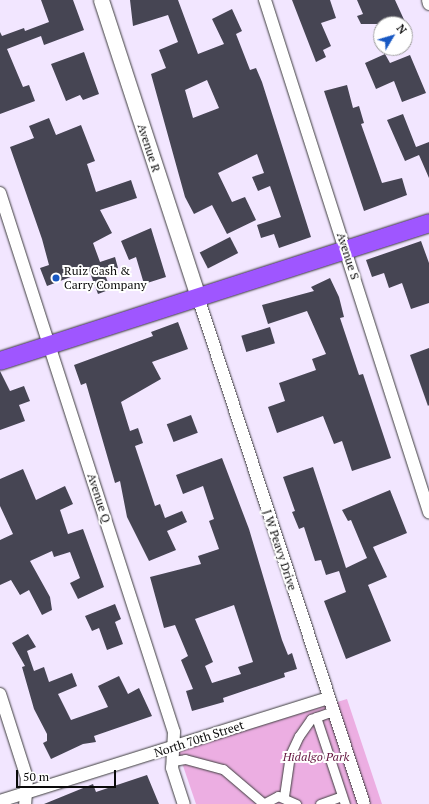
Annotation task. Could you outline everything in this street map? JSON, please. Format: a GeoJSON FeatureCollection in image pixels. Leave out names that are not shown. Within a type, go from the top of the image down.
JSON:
{"type":"FeatureCollection","features":[{"type":"Feature","properties":{"kind":"main road"},"geometry":{"type":"LineString","coordinates":[[0,361],[198,296],[429,223]]}},
{"type":"Feature","properties":{"kind":"street","name":"Avenue R"},"geometry":{"type":"LineString","coordinates":[[101,0],[198,296]]}},
{"type":"Feature","properties":{"kind":"street","name":"Avenue S"},"geometry":{"type":"LineString","coordinates":[[265,0],[429,512]]}},
{"type":"Feature","properties":{"kind":"street"},"geometry":{"type":"LineString","coordinates":[[428,0],[429,4]]}},
{"type":"Feature","properties":{"kind":"street","name":"Avenue Q"},"geometry":{"type":"LineString","coordinates":[[0,193],[174,732],[173,761],[184,804]]}},
{"type":"Feature","properties":{"kind":"street","name":"J W Peavy Drive"},"geometry":{"type":"LineString","coordinates":[[198,296],[328,698],[364,804]]}},
{"type":"Feature","properties":{"kind":"street"},"geometry":{"type":"LineString","coordinates":[[0,694],[27,778],[25,799]]}},
{"type":"Feature","properties":{"kind":"street","name":"North 70th Street"},"geometry":{"type":"LineString","coordinates":[[0,801],[25,799],[174,747],[328,698]]}},
{"type":"Feature","properties":{"kind":"street"},"geometry":{"type":"LineString","coordinates":[[284,796],[296,742],[311,719],[333,711]]}},
{"type":"Feature","properties":{"kind":"street"},"geometry":{"type":"LineString","coordinates":[[316,717],[344,800],[320,804]]}},
{"type":"Feature","properties":{"kind":"street"},"geometry":{"type":"LineString","coordinates":[[173,761],[185,759],[223,769],[263,804],[272,797],[284,796],[296,804]]}},
{"type":"Feature","properties":{"kind":"green space","name":"Hidalgo Park"},"geometry":{"type":"Polygon","coordinates":[[[347,699],[382,804],[196,804],[178,751],[347,699]]]}},
{"type":"Feature","properties":{"kind":"building"},"geometry":{"type":"Polygon","coordinates":[[[41,0],[73,0],[84,30],[44,45],[41,36],[7,49],[23,87],[29,85],[35,101],[0,114],[0,32],[2,36],[24,28],[25,31],[49,22],[41,0]]]}},
{"type":"Feature","properties":{"kind":"building"},"geometry":{"type":"Polygon","coordinates":[[[130,0],[178,0],[198,54],[224,44],[212,19],[232,9],[242,31],[236,34],[250,70],[256,68],[262,82],[311,237],[279,248],[274,234],[261,238],[257,225],[281,217],[270,186],[258,191],[252,177],[264,173],[257,154],[218,173],[232,202],[245,197],[256,220],[227,234],[212,205],[194,214],[185,197],[151,74],[166,68],[159,50],[178,42],[168,15],[133,26],[130,0]],[[207,80],[185,90],[193,118],[219,108],[207,80]]]}},
{"type":"Feature","properties":{"kind":"building"},"geometry":{"type":"Polygon","coordinates":[[[292,0],[330,0],[336,18],[321,23],[331,46],[323,50],[326,57],[316,62],[292,0]]]}},
{"type":"Feature","properties":{"kind":"building"},"geometry":{"type":"Polygon","coordinates":[[[357,0],[395,0],[402,16],[373,16],[373,24],[361,24],[357,16],[363,14],[357,0]]]}},
{"type":"Feature","properties":{"kind":"building"},"geometry":{"type":"Polygon","coordinates":[[[84,52],[99,94],[83,100],[80,95],[66,101],[51,64],[84,52]]]}},
{"type":"Feature","properties":{"kind":"building"},"geometry":{"type":"Polygon","coordinates":[[[381,56],[386,56],[390,63],[410,56],[426,93],[402,102],[394,81],[376,89],[365,63],[381,56]]]}},
{"type":"Feature","properties":{"kind":"building"},"geometry":{"type":"Polygon","coordinates":[[[347,85],[353,108],[359,106],[364,123],[361,124],[382,183],[402,178],[407,195],[364,211],[324,91],[347,85]]]}},
{"type":"Feature","properties":{"kind":"building"},"geometry":{"type":"Polygon","coordinates":[[[403,114],[416,147],[429,142],[429,178],[419,155],[405,161],[387,120],[403,114]]]}},
{"type":"Feature","properties":{"kind":"building"},"geometry":{"type":"Polygon","coordinates":[[[49,118],[56,135],[81,125],[95,161],[87,164],[96,192],[131,180],[137,198],[100,210],[112,233],[93,243],[100,262],[115,257],[118,268],[104,273],[111,289],[98,294],[89,270],[47,286],[40,268],[49,265],[42,239],[10,147],[34,138],[29,126],[49,118]]]}},
{"type":"Feature","properties":{"kind":"building"},"geometry":{"type":"Polygon","coordinates":[[[151,228],[166,277],[144,284],[136,257],[129,260],[121,241],[151,228]]]}},
{"type":"Feature","properties":{"kind":"building"},"geometry":{"type":"Polygon","coordinates":[[[230,237],[238,253],[208,268],[200,252],[230,237]]]}},
{"type":"Feature","properties":{"kind":"building"},"geometry":{"type":"Polygon","coordinates":[[[421,241],[429,263],[429,303],[411,309],[402,283],[389,288],[384,273],[372,277],[366,260],[421,241]]]}},
{"type":"Feature","properties":{"kind":"building"},"geometry":{"type":"Polygon","coordinates":[[[330,278],[339,297],[344,317],[340,318],[359,375],[363,374],[391,458],[352,471],[342,441],[334,444],[323,416],[277,433],[268,407],[285,401],[279,383],[316,370],[312,359],[326,354],[307,311],[268,324],[262,305],[314,291],[311,287],[330,278]]]}},
{"type":"Feature","properties":{"kind":"building"},"geometry":{"type":"Polygon","coordinates":[[[178,322],[188,349],[152,362],[161,379],[121,402],[130,431],[138,428],[143,443],[135,446],[155,506],[160,504],[165,518],[182,511],[187,522],[167,531],[176,550],[149,561],[127,517],[120,481],[115,483],[86,383],[81,385],[74,365],[153,336],[151,332],[178,322]]]}},
{"type":"Feature","properties":{"kind":"building"},"geometry":{"type":"Polygon","coordinates":[[[270,327],[275,343],[246,352],[241,336],[270,327]]]}},
{"type":"Feature","properties":{"kind":"building"},"geometry":{"type":"Polygon","coordinates":[[[429,348],[429,405],[428,406],[410,355],[429,348]]]}},
{"type":"Feature","properties":{"kind":"building"},"geometry":{"type":"Polygon","coordinates":[[[0,371],[10,391],[24,386],[30,401],[19,405],[25,421],[0,430],[0,371]]]}},
{"type":"Feature","properties":{"kind":"building"},"geometry":{"type":"Polygon","coordinates":[[[191,415],[198,433],[174,442],[167,424],[191,415]]]}},
{"type":"Feature","properties":{"kind":"building"},"geometry":{"type":"Polygon","coordinates":[[[222,458],[249,529],[282,640],[288,655],[292,653],[297,669],[284,673],[285,677],[223,698],[224,702],[192,711],[186,691],[193,689],[181,660],[188,656],[175,625],[164,628],[150,577],[201,564],[198,556],[219,549],[209,521],[214,519],[203,486],[183,494],[176,475],[222,458]],[[234,605],[195,619],[213,662],[205,666],[212,683],[241,674],[238,667],[253,662],[234,605]]]}},
{"type":"Feature","properties":{"kind":"building"},"geometry":{"type":"Polygon","coordinates":[[[313,467],[346,568],[367,558],[351,520],[348,521],[342,510],[390,490],[407,533],[373,547],[387,577],[368,585],[391,641],[346,659],[324,601],[346,592],[339,571],[326,575],[321,560],[315,561],[304,527],[299,529],[292,512],[295,511],[283,477],[313,467]]]}},
{"type":"Feature","properties":{"kind":"building"},"geometry":{"type":"Polygon","coordinates":[[[23,469],[36,500],[65,486],[73,504],[60,510],[68,534],[83,529],[104,587],[78,599],[70,583],[80,578],[70,552],[54,557],[52,551],[30,561],[50,597],[52,610],[42,615],[29,590],[20,595],[11,580],[0,585],[0,540],[13,534],[0,506],[0,479],[23,469]]]}},
{"type":"Feature","properties":{"kind":"building"},"geometry":{"type":"Polygon","coordinates":[[[115,604],[121,619],[115,622],[123,644],[107,650],[99,628],[92,631],[85,616],[115,604]]]}},
{"type":"Feature","properties":{"kind":"building"},"geometry":{"type":"Polygon","coordinates":[[[28,634],[36,647],[27,651],[34,671],[44,667],[49,682],[72,673],[77,686],[58,694],[71,720],[108,707],[98,686],[119,676],[128,694],[139,688],[152,716],[94,736],[96,742],[83,744],[51,759],[43,743],[47,741],[47,734],[34,709],[22,667],[25,666],[12,643],[28,634]]]}},
{"type":"Feature","properties":{"kind":"building"},"geometry":{"type":"Polygon","coordinates":[[[147,775],[159,804],[44,804],[93,784],[96,792],[147,775]]]}},
{"type":"Feature","properties":{"kind":"place","name":"Ruiz Cash & Carry Company"},"geometry":{"type":"Point","coordinates":[56,278]}}]}
